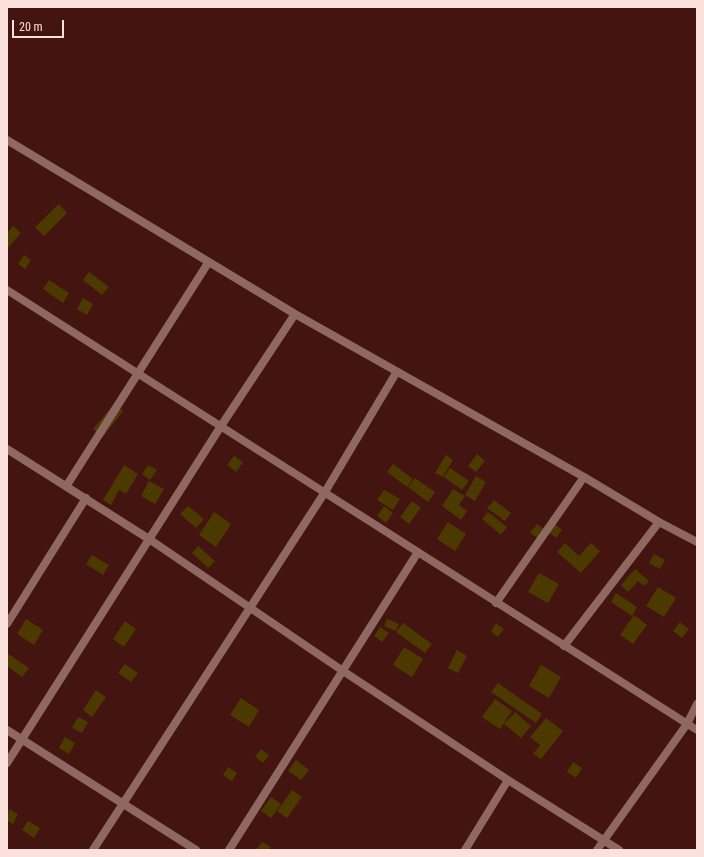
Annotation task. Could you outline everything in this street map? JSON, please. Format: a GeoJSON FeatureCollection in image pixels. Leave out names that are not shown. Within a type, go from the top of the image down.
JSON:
{"type":"FeatureCollection","features":[{"type":"Feature","properties":{"kind":"street"},"geometry":{"type":"LineString","coordinates":[[7,140],[208,263],[295,314],[584,477],[659,522],[697,542]]}},
{"type":"Feature","properties":{"kind":"street"},"geometry":{"type":"LineString","coordinates":[[66,485],[208,263]]}},
{"type":"Feature","properties":{"kind":"street"},"geometry":{"type":"LineString","coordinates":[[7,290],[697,730]]}},
{"type":"Feature","properties":{"kind":"street"},"geometry":{"type":"LineString","coordinates":[[7,763],[221,426],[295,314]]}},
{"type":"Feature","properties":{"kind":"street"},"geometry":{"type":"LineString","coordinates":[[93,850],[325,492],[396,372]]}},
{"type":"Feature","properties":{"kind":"street"},"geometry":{"type":"LineString","coordinates":[[7,449],[149,539],[250,606],[343,671],[508,780],[619,850]]}},
{"type":"Feature","properties":{"kind":"street"},"geometry":{"type":"LineString","coordinates":[[496,603],[584,477]]}},
{"type":"Feature","properties":{"kind":"street"},"geometry":{"type":"LineString","coordinates":[[7,624],[86,498]]}},
{"type":"Feature","properties":{"kind":"street"},"geometry":{"type":"LineString","coordinates":[[564,646],[659,522]]}},
{"type":"Feature","properties":{"kind":"street"},"geometry":{"type":"LineString","coordinates":[[229,850],[418,552]]}},
{"type":"Feature","properties":{"kind":"street"},"geometry":{"type":"LineString","coordinates":[[597,850],[687,724],[697,704]]}},
{"type":"Feature","properties":{"kind":"street"},"geometry":{"type":"LineString","coordinates":[[7,730],[196,850]]}},
{"type":"Feature","properties":{"kind":"street"},"geometry":{"type":"LineString","coordinates":[[465,850],[508,780]]}},
{"type":"Feature","properties":{"kind":"building"},"geometry":{"type":"Polygon","coordinates":[[[59,204],[67,213],[44,236],[35,227],[59,204]]]}},
{"type":"Feature","properties":{"kind":"building"},"geometry":{"type":"Polygon","coordinates":[[[13,226],[21,233],[7,249],[7,233],[13,226]]]}},
{"type":"Feature","properties":{"kind":"building"},"geometry":{"type":"Polygon","coordinates":[[[24,255],[31,260],[25,269],[18,264],[24,255]]]}},
{"type":"Feature","properties":{"kind":"building"},"geometry":{"type":"Polygon","coordinates":[[[89,272],[109,287],[102,295],[83,280],[89,272]]]}},
{"type":"Feature","properties":{"kind":"building"},"geometry":{"type":"Polygon","coordinates":[[[49,280],[69,293],[63,303],[43,289],[49,280]]]}},
{"type":"Feature","properties":{"kind":"building"},"geometry":{"type":"Polygon","coordinates":[[[83,298],[93,304],[87,315],[77,309],[83,298]]]}},
{"type":"Feature","properties":{"kind":"building"},"geometry":{"type":"Polygon","coordinates":[[[114,404],[123,411],[103,437],[93,429],[114,404]]]}},
{"type":"Feature","properties":{"kind":"building"},"geometry":{"type":"Polygon","coordinates":[[[477,454],[485,461],[476,472],[468,466],[477,454]]]}},
{"type":"Feature","properties":{"kind":"building"},"geometry":{"type":"Polygon","coordinates":[[[446,455],[453,460],[443,477],[435,473],[446,455]]]}},
{"type":"Feature","properties":{"kind":"building"},"geometry":{"type":"Polygon","coordinates":[[[234,456],[243,462],[236,472],[227,465],[234,456]]]}},
{"type":"Feature","properties":{"kind":"building"},"geometry":{"type":"Polygon","coordinates":[[[393,464],[413,479],[407,487],[387,472],[393,464]]]}},
{"type":"Feature","properties":{"kind":"building"},"geometry":{"type":"Polygon","coordinates":[[[124,465],[138,474],[126,494],[119,490],[111,505],[103,500],[124,465]]]}},
{"type":"Feature","properties":{"kind":"building"},"geometry":{"type":"Polygon","coordinates":[[[148,465],[157,470],[150,480],[142,474],[148,465]]]}},
{"type":"Feature","properties":{"kind":"building"},"geometry":{"type":"Polygon","coordinates":[[[450,468],[469,481],[462,490],[444,477],[450,468]]]}},
{"type":"Feature","properties":{"kind":"building"},"geometry":{"type":"Polygon","coordinates":[[[476,476],[486,482],[475,501],[465,495],[476,476]]]}},
{"type":"Feature","properties":{"kind":"building"},"geometry":{"type":"Polygon","coordinates":[[[415,478],[435,492],[428,502],[408,487],[415,478]]]}},
{"type":"Feature","properties":{"kind":"building"},"geometry":{"type":"Polygon","coordinates":[[[149,481],[164,489],[155,504],[141,496],[149,481]]]}},
{"type":"Feature","properties":{"kind":"building"},"geometry":{"type":"Polygon","coordinates":[[[453,489],[465,496],[459,505],[467,511],[461,520],[442,506],[453,489]]]}},
{"type":"Feature","properties":{"kind":"building"},"geometry":{"type":"Polygon","coordinates":[[[384,490],[400,499],[393,510],[377,500],[384,490]]]}},
{"type":"Feature","properties":{"kind":"building"},"geometry":{"type":"Polygon","coordinates":[[[494,500],[511,513],[505,521],[487,508],[494,500]]]}},
{"type":"Feature","properties":{"kind":"building"},"geometry":{"type":"Polygon","coordinates":[[[412,501],[421,508],[409,524],[400,517],[412,501]]]}},
{"type":"Feature","properties":{"kind":"building"},"geometry":{"type":"Polygon","coordinates":[[[188,506],[204,519],[196,528],[180,514],[188,506]]]}},
{"type":"Feature","properties":{"kind":"building"},"geometry":{"type":"Polygon","coordinates":[[[384,506],[393,513],[386,523],[377,516],[384,506]]]}},
{"type":"Feature","properties":{"kind":"building"},"geometry":{"type":"Polygon","coordinates":[[[214,512],[231,524],[216,547],[199,535],[214,512]]]}},
{"type":"Feature","properties":{"kind":"building"},"geometry":{"type":"Polygon","coordinates":[[[488,512],[507,527],[501,535],[482,519],[488,512]]]}},
{"type":"Feature","properties":{"kind":"building"},"geometry":{"type":"Polygon","coordinates":[[[448,522],[466,534],[455,551],[437,539],[448,522]]]}},
{"type":"Feature","properties":{"kind":"building"},"geometry":{"type":"Polygon","coordinates":[[[554,523],[562,530],[556,538],[548,532],[554,523]]]}},
{"type":"Feature","properties":{"kind":"building"},"geometry":{"type":"Polygon","coordinates":[[[537,524],[545,530],[539,539],[530,533],[537,524]]]}},
{"type":"Feature","properties":{"kind":"building"},"geometry":{"type":"Polygon","coordinates":[[[565,543],[579,556],[591,543],[600,551],[581,573],[557,552],[565,543]]]}},
{"type":"Feature","properties":{"kind":"building"},"geometry":{"type":"Polygon","coordinates":[[[198,546],[215,561],[208,568],[192,553],[198,546]]]}},
{"type":"Feature","properties":{"kind":"building"},"geometry":{"type":"Polygon","coordinates":[[[654,554],[665,560],[660,569],[649,563],[654,554]]]}},
{"type":"Feature","properties":{"kind":"building"},"geometry":{"type":"Polygon","coordinates":[[[92,555],[109,565],[103,575],[86,564],[92,555]]]}},
{"type":"Feature","properties":{"kind":"building"},"geometry":{"type":"Polygon","coordinates":[[[635,569],[649,581],[644,586],[638,581],[628,592],[621,585],[635,569]]]}},
{"type":"Feature","properties":{"kind":"building"},"geometry":{"type":"Polygon","coordinates":[[[539,573],[559,584],[548,603],[528,592],[539,573]]]}},
{"type":"Feature","properties":{"kind":"building"},"geometry":{"type":"Polygon","coordinates":[[[658,587],[676,598],[664,617],[646,606],[658,587]]]}},
{"type":"Feature","properties":{"kind":"building"},"geometry":{"type":"Polygon","coordinates":[[[616,593],[637,607],[632,616],[611,602],[616,593]]]}},
{"type":"Feature","properties":{"kind":"building"},"geometry":{"type":"Polygon","coordinates":[[[634,615],[647,625],[633,644],[620,635],[634,615]]]}},
{"type":"Feature","properties":{"kind":"building"},"geometry":{"type":"Polygon","coordinates":[[[26,619],[43,630],[34,645],[17,634],[26,619]]]}},
{"type":"Feature","properties":{"kind":"building"},"geometry":{"type":"Polygon","coordinates":[[[387,619],[399,624],[396,631],[384,626],[387,619]]]}},
{"type":"Feature","properties":{"kind":"building"},"geometry":{"type":"Polygon","coordinates":[[[125,621],[136,629],[124,647],[113,639],[125,621]]]}},
{"type":"Feature","properties":{"kind":"building"},"geometry":{"type":"Polygon","coordinates":[[[680,622],[689,629],[682,638],[673,631],[680,622]]]}},
{"type":"Feature","properties":{"kind":"building"},"geometry":{"type":"Polygon","coordinates":[[[403,623],[432,644],[425,653],[396,632],[403,623]]]}},
{"type":"Feature","properties":{"kind":"building"},"geometry":{"type":"Polygon","coordinates":[[[496,623],[504,629],[498,637],[491,632],[496,623]]]}},
{"type":"Feature","properties":{"kind":"building"},"geometry":{"type":"Polygon","coordinates":[[[380,627],[389,633],[382,642],[374,636],[380,627]]]}},
{"type":"Feature","properties":{"kind":"building"},"geometry":{"type":"Polygon","coordinates":[[[404,647],[423,659],[412,677],[393,665],[404,647]]]}},
{"type":"Feature","properties":{"kind":"building"},"geometry":{"type":"Polygon","coordinates":[[[457,650],[467,656],[458,673],[448,668],[457,650]]]}},
{"type":"Feature","properties":{"kind":"building"},"geometry":{"type":"Polygon","coordinates":[[[7,653],[29,668],[22,677],[7,666],[7,653]]]}},
{"type":"Feature","properties":{"kind":"building"},"geometry":{"type":"Polygon","coordinates":[[[125,664],[138,673],[131,682],[118,673],[125,664]]]}},
{"type":"Feature","properties":{"kind":"building"},"geometry":{"type":"Polygon","coordinates":[[[541,665],[561,677],[549,698],[529,686],[541,665]]]}},
{"type":"Feature","properties":{"kind":"building"},"geometry":{"type":"Polygon","coordinates":[[[498,683],[542,714],[536,723],[491,692],[498,683]]]}},
{"type":"Feature","properties":{"kind":"building"},"geometry":{"type":"Polygon","coordinates":[[[96,690],[106,697],[92,717],[83,710],[96,690]]]}},
{"type":"Feature","properties":{"kind":"building"},"geometry":{"type":"Polygon","coordinates":[[[241,698],[259,710],[249,727],[230,715],[241,698]]]}},
{"type":"Feature","properties":{"kind":"building"},"geometry":{"type":"Polygon","coordinates":[[[495,699],[512,711],[500,729],[482,717],[495,699]]]}},
{"type":"Feature","properties":{"kind":"building"},"geometry":{"type":"Polygon","coordinates":[[[515,712],[531,726],[521,738],[504,724],[515,712]]]}},
{"type":"Feature","properties":{"kind":"building"},"geometry":{"type":"Polygon","coordinates":[[[78,717],[88,722],[82,733],[72,728],[78,717]]]}},
{"type":"Feature","properties":{"kind":"building"},"geometry":{"type":"Polygon","coordinates":[[[546,718],[563,731],[541,759],[533,754],[540,745],[530,737],[546,718]]]}},
{"type":"Feature","properties":{"kind":"building"},"geometry":{"type":"Polygon","coordinates":[[[65,737],[75,743],[69,754],[59,748],[65,737]]]}},
{"type":"Feature","properties":{"kind":"building"},"geometry":{"type":"Polygon","coordinates":[[[261,749],[269,755],[263,763],[255,757],[261,749]]]}},
{"type":"Feature","properties":{"kind":"building"},"geometry":{"type":"Polygon","coordinates":[[[296,760],[309,770],[301,780],[288,771],[296,760]]]}},
{"type":"Feature","properties":{"kind":"building"},"geometry":{"type":"Polygon","coordinates":[[[573,762],[582,768],[576,778],[567,772],[573,762]]]}},
{"type":"Feature","properties":{"kind":"building"},"geometry":{"type":"Polygon","coordinates":[[[228,767],[237,773],[232,781],[223,775],[228,767]]]}},
{"type":"Feature","properties":{"kind":"building"},"geometry":{"type":"Polygon","coordinates":[[[292,790],[302,797],[287,818],[277,811],[292,790]]]}},
{"type":"Feature","properties":{"kind":"building"},"geometry":{"type":"Polygon","coordinates":[[[271,797],[281,804],[271,818],[261,811],[271,797]]]}},
{"type":"Feature","properties":{"kind":"building"},"geometry":{"type":"Polygon","coordinates":[[[9,809],[18,814],[13,824],[7,821],[9,809]]]}},
{"type":"Feature","properties":{"kind":"building"},"geometry":{"type":"Polygon","coordinates":[[[28,821],[40,828],[34,838],[22,830],[28,821]]]}},
{"type":"Feature","properties":{"kind":"building"},"geometry":{"type":"Polygon","coordinates":[[[262,842],[271,847],[269,850],[256,850],[262,842]]]}}]}
